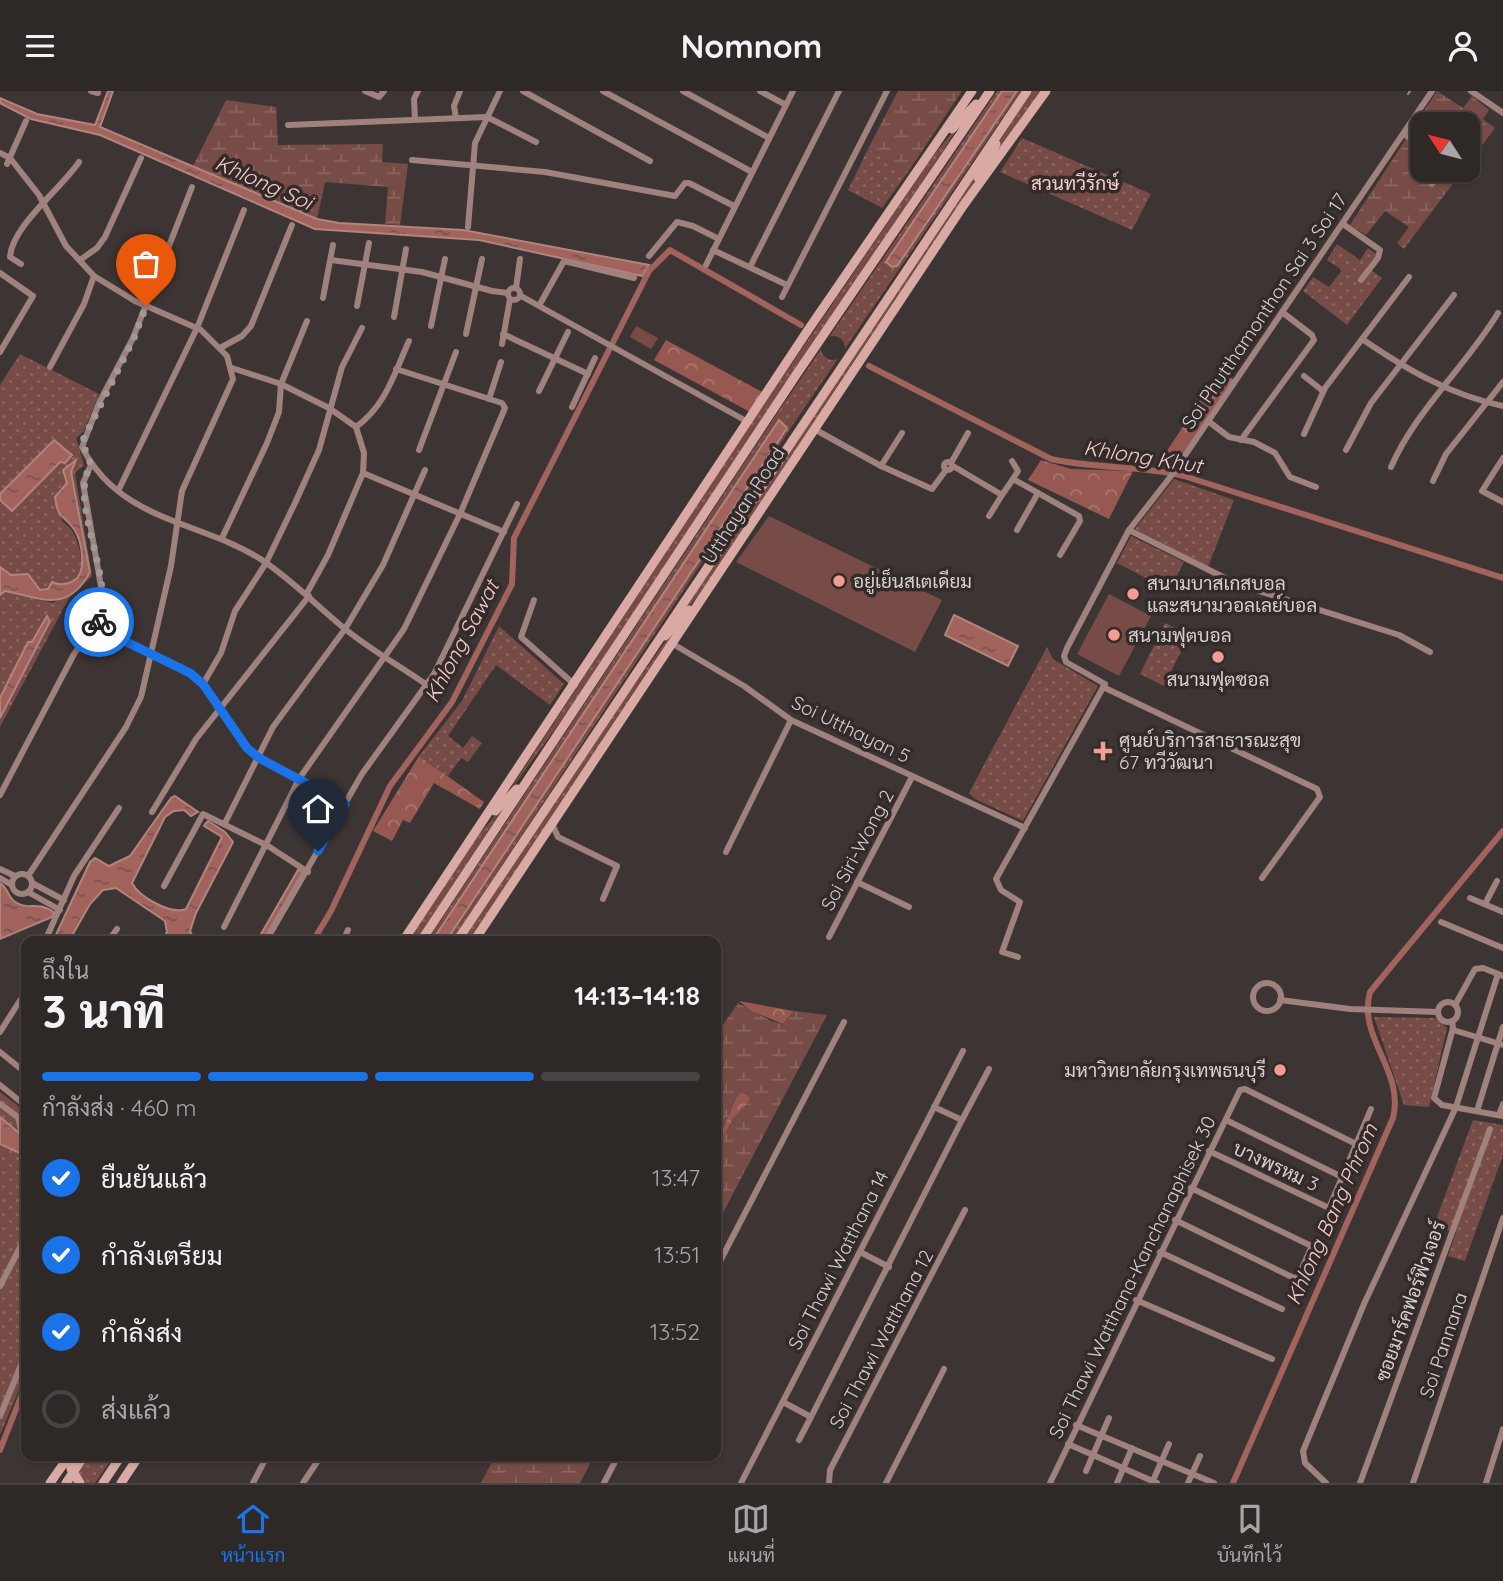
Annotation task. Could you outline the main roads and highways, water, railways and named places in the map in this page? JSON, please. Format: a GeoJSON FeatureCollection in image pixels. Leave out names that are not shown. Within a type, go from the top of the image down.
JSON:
{"type":"FeatureCollection","features":[{"type":"Feature","properties":{"kind":"main road"},"geometry":{"type":"LineString","coordinates":[[406,936],[834,291],[972,91]]}},
{"type":"Feature","properties":{"kind":"main road"},"geometry":{"type":"LineString","coordinates":[[932,151],[989,91]]}},
{"type":"Feature","properties":{"kind":"main road","name":"Utthayan Road"},"geometry":{"type":"LineString","coordinates":[[424,936],[796,375],[989,91]]}},
{"type":"Feature","properties":{"kind":"main road","name":"Utthayan Road"},"geometry":{"type":"LineString","coordinates":[[460,936],[1027,91]]}},
{"type":"Feature","properties":{"kind":"main road","name":"Utthayan Road"},"geometry":{"type":"LineString","coordinates":[[477,936],[963,206],[1046,91]]}},
{"type":"Feature","properties":{"kind":"main road"},"geometry":{"type":"LineString","coordinates":[[963,206],[1009,117]]}},
{"type":"Feature","properties":{"kind":"main road"},"geometry":{"type":"LineString","coordinates":[[653,647],[711,586]]}},
{"type":"Feature","properties":{"kind":"main road"},"geometry":{"type":"LineString","coordinates":[[477,830],[535,769]]}},
{"type":"Feature","properties":{"kind":"main road"},"geometry":{"type":"LineString","coordinates":[[50,1483],[66,1461]]}},
{"type":"Feature","properties":{"kind":"main road"},"geometry":{"type":"LineString","coordinates":[[70,1461],[71,1469],[80,1483]]}},
{"type":"Feature","properties":{"kind":"main road"},"geometry":{"type":"LineString","coordinates":[[66,1483],[81,1461]]}},
{"type":"Feature","properties":{"kind":"main road"},"geometry":{"type":"LineString","coordinates":[[103,1483],[118,1461]]}},
{"type":"Feature","properties":{"kind":"main road"},"geometry":{"type":"LineString","coordinates":[[121,1483],[136,1461]]}},
{"type":"Feature","properties":{"kind":"water"},"geometry":{"type":"Polygon","coordinates":[[[108,91],[113,91],[100,127],[317,219],[339,223],[463,230],[649,265],[642,276],[479,240],[315,229],[100,135],[31,119],[0,103],[0,98],[37,114],[95,125],[108,91]]]}},
{"type":"Feature","properties":{"kind":"water"},"geometry":{"type":"Polygon","coordinates":[[[1002,91],[1017,91],[897,266],[892,267],[886,262],[1002,91]]]}},
{"type":"Feature","properties":{"kind":"water"},"geometry":{"type":"Polygon","coordinates":[[[779,420],[787,428],[449,936],[435,936],[779,420]]]}},
{"type":"Feature","properties":{"kind":"water"},"geometry":{"type":"Polygon","coordinates":[[[54,440],[72,455],[65,463],[60,462],[12,511],[0,500],[0,494],[54,440]]]}},
{"type":"Feature","properties":{"kind":"water"},"geometry":{"type":"Polygon","coordinates":[[[76,460],[71,472],[90,572],[72,594],[63,598],[42,599],[5,591],[0,595],[0,567],[11,575],[28,574],[40,590],[48,589],[52,582],[65,584],[78,577],[82,564],[79,541],[74,529],[59,513],[55,497],[67,483],[63,470],[76,460]]]}},
{"type":"Feature","properties":{"kind":"water"},"geometry":{"type":"Polygon","coordinates":[[[954,615],[1018,646],[1008,666],[945,635],[954,615]]]}},
{"type":"Feature","properties":{"kind":"water"},"geometry":{"type":"Polygon","coordinates":[[[47,616],[50,621],[0,718],[0,698],[28,642],[32,642],[47,616]]]}},
{"type":"Feature","properties":{"kind":"water"},"geometry":{"type":"Polygon","coordinates":[[[175,796],[198,812],[191,816],[184,810],[174,811],[165,817],[132,883],[141,894],[164,907],[186,909],[222,837],[204,826],[205,824],[208,821],[225,832],[233,842],[196,913],[190,931],[192,936],[165,936],[167,932],[165,921],[116,888],[103,890],[90,904],[72,936],[55,936],[90,862],[95,858],[109,866],[130,856],[175,796]]]}},
{"type":"Feature","properties":{"kind":"water"},"geometry":{"type":"Polygon","coordinates":[[[298,870],[303,872],[266,936],[260,936],[298,870]]]}},
{"type":"Feature","properties":{"kind":"water"},"geometry":{"type":"Polygon","coordinates":[[[0,883],[14,901],[26,906],[48,908],[54,912],[52,917],[0,939],[0,883]]]}},
{"type":"Feature","properties":{"kind":"water"},"geometry":{"type":"Polygon","coordinates":[[[0,1117],[21,1135],[21,1154],[0,1144],[0,1117]]]}},
{"type":"Feature","properties":{"kind":"waterway","name":"Khlong Sawat"},"geometry":{"type":"LineString","coordinates":[[316,936],[331,911],[390,786],[452,702],[512,584],[514,538],[649,271],[670,250],[801,325]]}},
{"type":"Feature","properties":{"kind":"waterway","name":"Khlong Khut"},"geometry":{"type":"LineString","coordinates":[[869,366],[1051,459],[1184,476],[1503,578]]}},
{"type":"Feature","properties":{"kind":"waterway","name":"Khlong Bang Phrom"},"geometry":{"type":"LineString","coordinates":[[1233,1483],[1393,1118],[1393,1085],[1370,1024],[1370,992],[1503,831]]}},
{"type":"Feature","properties":{"kind":"waterway","name":"Khlong Sawat"},"geometry":{"type":"LineString","coordinates":[[0,1450],[21,1397]]}},
{"type":"Feature","properties":{"kind":"place","name":"อยู่เย็นสเตเดียม"},"geometry":{"type":"Point","coordinates":[839,581]}},
{"type":"Feature","properties":{"kind":"place","name":"สนามบาสเกสบอล และสนามวอลเลย์บอล"},"geometry":{"type":"Point","coordinates":[1133,594]}},
{"type":"Feature","properties":{"kind":"place","name":"สนามฟุตบอล"},"geometry":{"type":"Point","coordinates":[1114,635]}},
{"type":"Feature","properties":{"kind":"place","name":"สนามฟุตซอล"},"geometry":{"type":"Point","coordinates":[1218,657]}},
{"type":"Feature","properties":{"kind":"place","name":"ศูนย์บริการสาธารณะสุข 67 ทวีวัฒนา"},"geometry":{"type":"Point","coordinates":[1103,751]}},
{"type":"Feature","properties":{"kind":"place","name":"มหาวิทยาลัยกรุงเทพธนบุรี"},"geometry":{"type":"Point","coordinates":[1280,1070]}},
{"type":"Feature","properties":{"kind":"water label","name":"Khlong Soi"},"geometry":{"type":"Point","coordinates":[264,182]}},
{"type":"Feature","properties":{"kind":"park label","name":"สวนทวีรักษ์"},"geometry":{"type":"Point","coordinates":[1075,183]}}]}
